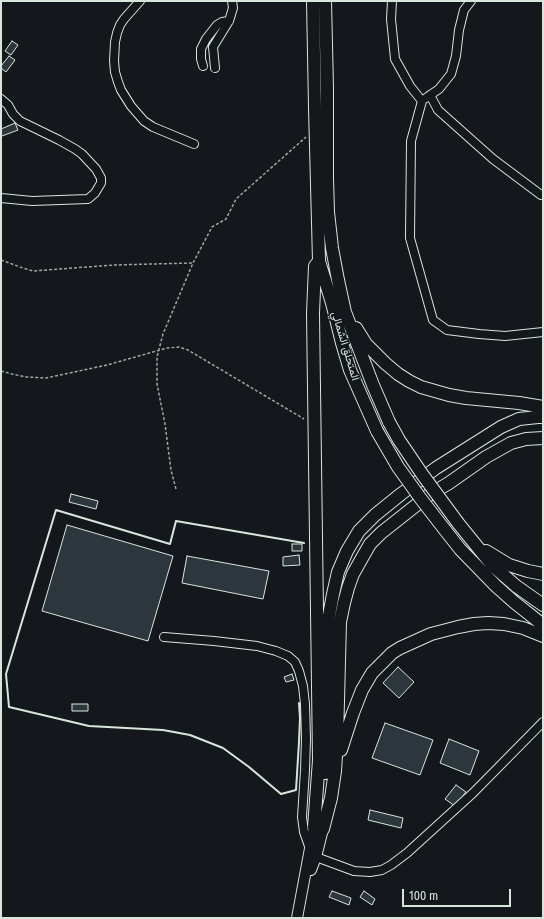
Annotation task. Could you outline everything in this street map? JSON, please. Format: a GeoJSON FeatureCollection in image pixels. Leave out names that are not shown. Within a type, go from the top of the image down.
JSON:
{"type":"FeatureCollection","features":[{"type":"Feature","properties":{"kind":"highway","name":"المتحلق الشمالي"},"geometry":{"type":"LineString","coordinates":[[313,1],[319,260],[350,370],[377,431],[398,467],[421,499],[460,549],[496,586],[543,625]]}},
{"type":"Feature","properties":{"kind":"highway","name":"المتحلق الشمالي"},"geometry":{"type":"LineString","coordinates":[[325,1],[328,212],[333,254],[345,312],[389,422],[422,474],[458,523],[492,565],[516,586],[543,605]]}},
{"type":"Feature","properties":{"kind":"highway"},"geometry":{"type":"LineString","coordinates":[[318,828],[319,760],[313,336],[314,290],[316,266],[319,260]]}},
{"type":"Feature","properties":{"kind":"highway"},"geometry":{"type":"LineString","coordinates":[[345,312],[366,344],[376,355],[398,374],[409,381],[449,395],[543,407]]}},
{"type":"Feature","properties":{"kind":"highway"},"geometry":{"type":"LineString","coordinates":[[318,828],[328,746],[328,621],[338,572],[347,551],[360,531],[375,515],[436,468],[501,427],[519,420],[543,417]]}},
{"type":"Feature","properties":{"kind":"highway"},"geometry":{"type":"LineString","coordinates":[[318,828],[331,798],[335,771],[340,622],[353,574],[370,544],[381,533],[429,495],[486,457],[511,443],[526,439],[543,438]]}},
{"type":"Feature","properties":{"kind":"highway"},"geometry":{"type":"LineString","coordinates":[[474,542],[509,565],[543,574]]}},
{"type":"Feature","properties":{"kind":"highway"},"geometry":{"type":"LineString","coordinates":[[335,771],[362,690],[375,670],[384,660],[396,651],[431,634],[474,624],[504,624],[523,628],[543,636]]}},
{"type":"Feature","properties":{"kind":"main road"},"geometry":{"type":"LineString","coordinates":[[297,918],[300,898],[318,828]]}},
{"type":"Feature","properties":{"kind":"street"},"geometry":{"type":"LineString","coordinates":[[140,1],[120,25],[114,46],[115,72],[121,90],[131,106],[144,121],[153,127],[194,144]]}},
{"type":"Feature","properties":{"kind":"street"},"geometry":{"type":"LineString","coordinates":[[215,68],[213,47],[229,21],[233,8],[232,1]]}},
{"type":"Feature","properties":{"kind":"street"},"geometry":{"type":"LineString","coordinates":[[392,1],[391,19],[395,59],[410,86],[422,101]]}},
{"type":"Feature","properties":{"kind":"street"},"geometry":{"type":"LineString","coordinates":[[471,1],[464,10],[459,30],[456,56],[451,74],[439,89],[422,101],[411,141],[410,238],[434,320],[447,330],[505,336],[543,332]]}},
{"type":"Feature","properties":{"kind":"street"},"geometry":{"type":"LineString","coordinates":[[203,66],[201,49],[206,39],[217,25],[222,22],[229,21]]}},
{"type":"Feature","properties":{"kind":"street"},"geometry":{"type":"LineString","coordinates":[[430,95],[438,110],[493,159],[543,195]]}},
{"type":"Feature","properties":{"kind":"street"},"geometry":{"type":"LineString","coordinates":[[1,99],[8,105],[13,114],[20,121],[59,140],[82,154],[96,169],[101,178],[101,183],[88,199],[32,201],[1,198]]}},
{"type":"Feature","properties":{"kind":"street"},"geometry":{"type":"LineString","coordinates":[[164,637],[214,640],[257,646],[288,656],[294,662],[299,671],[303,686],[305,704],[306,739],[302,817],[304,832],[312,853],[354,871],[370,872],[382,870],[392,865],[408,853],[473,793],[543,722]]}},
{"type":"Feature","properties":{"kind":"path"},"geometry":{"type":"LineString","coordinates":[[176,490],[171,470],[165,424],[157,384],[157,357],[163,334],[193,263],[212,227],[226,219],[236,199],[315,130]]}},
{"type":"Feature","properties":{"kind":"path"},"geometry":{"type":"LineString","coordinates":[[1,260],[33,271],[114,265],[193,263]]}},
{"type":"Feature","properties":{"kind":"path"},"geometry":{"type":"LineString","coordinates":[[1,371],[26,377],[46,378],[107,365],[167,348],[179,347],[188,350],[314,425]]}},
{"type":"Feature","properties":{"kind":"building"},"geometry":{"type":"Polygon","coordinates":[[[12,41],[18,45],[11,55],[5,51],[12,41]]]}},
{"type":"Feature","properties":{"kind":"building"},"geometry":{"type":"Polygon","coordinates":[[[9,56],[15,60],[6,72],[1,68],[1,66],[9,56]]]}},
{"type":"Feature","properties":{"kind":"building"},"geometry":{"type":"Polygon","coordinates":[[[15,123],[18,130],[2,136],[1,129],[15,123]]]}},
{"type":"Feature","properties":{"kind":"building"},"geometry":{"type":"Polygon","coordinates":[[[71,494],[98,501],[96,509],[69,502],[71,494]]]}},
{"type":"Feature","properties":{"kind":"building"},"geometry":{"type":"Polygon","coordinates":[[[67,525],[173,556],[148,641],[42,611],[67,525]]]}},
{"type":"Feature","properties":{"kind":"building"},"geometry":{"type":"Polygon","coordinates":[[[292,544],[302,544],[302,551],[292,551],[292,544]]]}},
{"type":"Feature","properties":{"kind":"building"},"geometry":{"type":"Polygon","coordinates":[[[299,555],[300,565],[283,566],[283,557],[299,555]]]}},
{"type":"Feature","properties":{"kind":"building"},"geometry":{"type":"Polygon","coordinates":[[[187,556],[269,571],[263,599],[182,583],[187,556]]]}},
{"type":"Feature","properties":{"kind":"building"},"geometry":{"type":"Polygon","coordinates":[[[398,667],[414,682],[399,698],[383,683],[398,667]]]}},
{"type":"Feature","properties":{"kind":"building"},"geometry":{"type":"Polygon","coordinates":[[[292,674],[294,680],[286,682],[284,677],[292,674]]]}},
{"type":"Feature","properties":{"kind":"building"},"geometry":{"type":"Polygon","coordinates":[[[72,704],[88,704],[88,711],[72,711],[72,704]]]}},
{"type":"Feature","properties":{"kind":"building"},"geometry":{"type":"Polygon","coordinates":[[[385,723],[433,740],[420,775],[372,758],[385,723]]]}},
{"type":"Feature","properties":{"kind":"building"},"geometry":{"type":"Polygon","coordinates":[[[449,739],[479,751],[470,775],[440,763],[449,739]]]}},
{"type":"Feature","properties":{"kind":"building"},"geometry":{"type":"Polygon","coordinates":[[[456,785],[466,792],[455,806],[445,799],[456,785]]]}},
{"type":"Feature","properties":{"kind":"building"},"geometry":{"type":"Polygon","coordinates":[[[370,810],[403,818],[401,828],[368,820],[370,810]]]}},
{"type":"Feature","properties":{"kind":"building"},"geometry":{"type":"Polygon","coordinates":[[[332,891],[351,898],[349,905],[329,897],[332,891]]]}},
{"type":"Feature","properties":{"kind":"building"},"geometry":{"type":"Polygon","coordinates":[[[364,891],[375,899],[372,905],[360,897],[364,891]]]}},
{"type":"Feature","properties":{"kind":"wall"},"geometry":{"type":"LineString","coordinates":[[299,703],[300,718],[296,790],[281,794],[249,767],[223,748],[190,735],[163,730],[89,726],[9,707],[6,674],[56,510],[170,544],[176,521],[304,543]]}}]}
